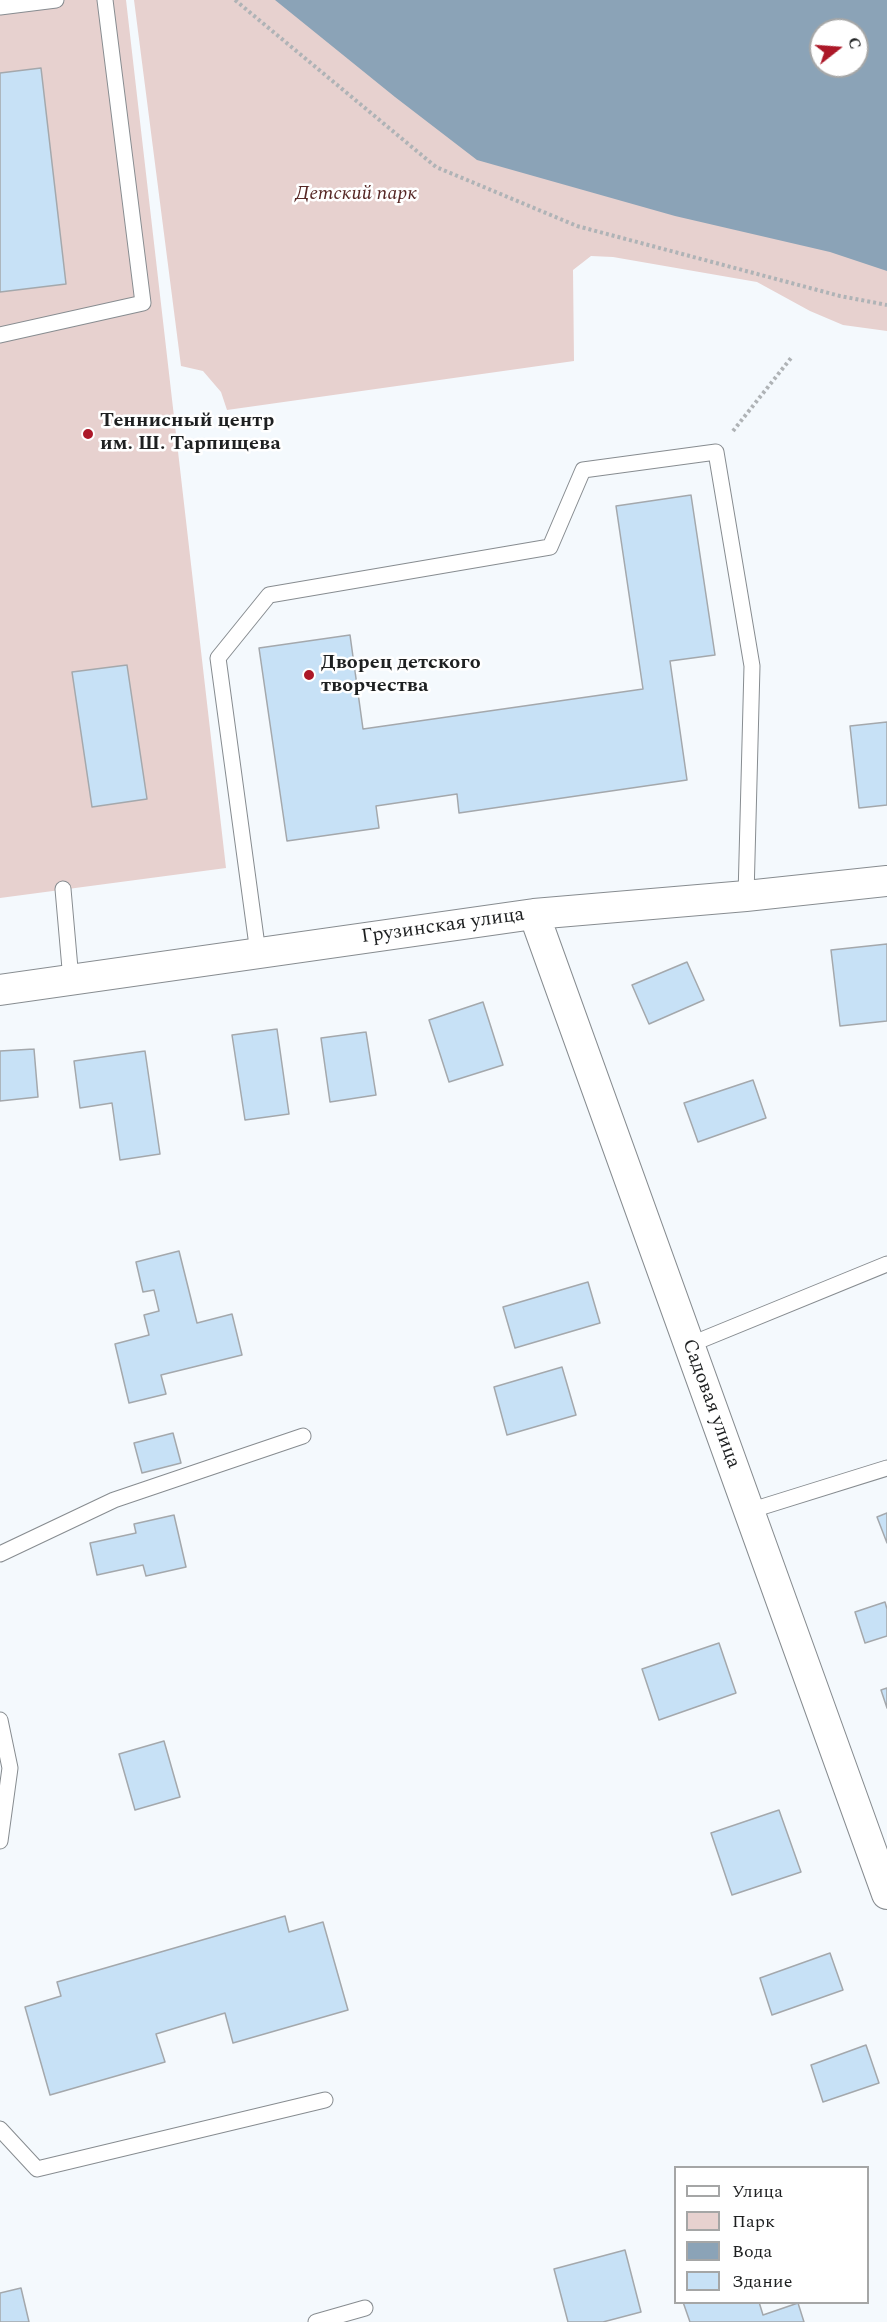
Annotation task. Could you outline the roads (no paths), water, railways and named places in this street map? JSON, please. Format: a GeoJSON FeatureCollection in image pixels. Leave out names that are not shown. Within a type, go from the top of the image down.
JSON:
{"type":"FeatureCollection","features":[{"type":"Feature","properties":{"kind":"street","name":"Грузинская улица"},"geometry":{"type":"LineString","coordinates":[[0,990],[534,914],[746,896],[887,881]]}},
{"type":"Feature","properties":{"kind":"street","name":"Садовая улица"},"geometry":{"type":"LineString","coordinates":[[534,914],[887,1894]]}},
{"type":"Feature","properties":{"kind":"lane"},"geometry":{"type":"LineString","coordinates":[[0,7],[56,0]]}},
{"type":"Feature","properties":{"kind":"lane"},"geometry":{"type":"LineString","coordinates":[[0,335],[143,303],[105,0]]}},
{"type":"Feature","properties":{"kind":"lane"},"geometry":{"type":"LineString","coordinates":[[258,953],[218,658],[269,595],[550,547],[583,470],[716,452],[752,666],[746,896]]}},
{"type":"Feature","properties":{"kind":"lane"},"geometry":{"type":"LineString","coordinates":[[63,889],[71,980]]}},
{"type":"Feature","properties":{"kind":"lane"},"geometry":{"type":"LineString","coordinates":[[689,1345],[887,1264]]}},
{"type":"Feature","properties":{"kind":"lane"},"geometry":{"type":"LineString","coordinates":[[0,1554],[114,1500],[303,1436]]}},
{"type":"Feature","properties":{"kind":"lane"},"geometry":{"type":"LineString","coordinates":[[749,1511],[887,1468]]}},
{"type":"Feature","properties":{"kind":"lane"},"geometry":{"type":"LineString","coordinates":[[0,1720],[10,1768],[0,1841]]}},
{"type":"Feature","properties":{"kind":"lane"},"geometry":{"type":"LineString","coordinates":[[0,2129],[37,2169],[325,2100]]}},
{"type":"Feature","properties":{"kind":"lane"},"geometry":{"type":"LineString","coordinates":[[316,2322],[364,2308]]}},
{"type":"Feature","properties":{"kind":"water"},"geometry":{"type":"Polygon","coordinates":[[[275,0],[887,0],[887,271],[830,252],[675,216],[477,160],[275,0]]]}},
{"type":"Feature","properties":{"kind":"place","name":"Теннисный центр им. Ш. Тарпищева"},"geometry":{"type":"Point","coordinates":[88,434]}},
{"type":"Feature","properties":{"kind":"place","name":"Дворец детского творчества"},"geometry":{"type":"Point","coordinates":[309,675]}},
{"type":"Feature","properties":{"kind":"park label","name":"Детский парк"},"geometry":{"type":"Point","coordinates":[356,195]}}]}
